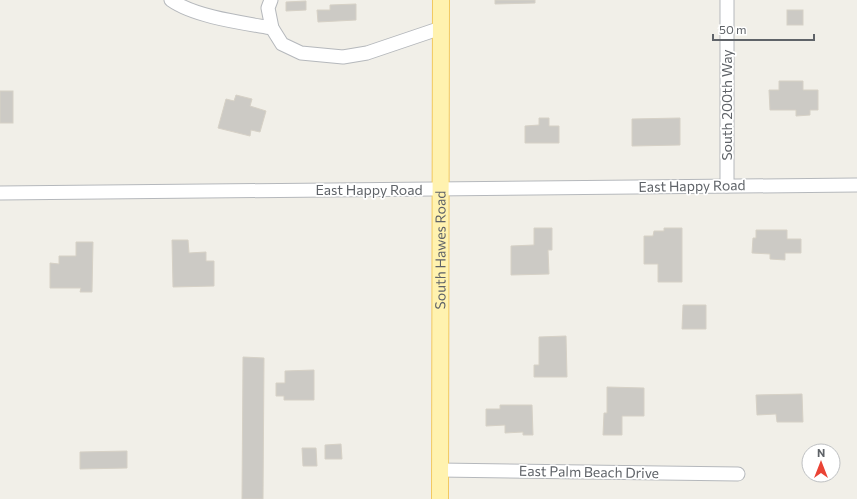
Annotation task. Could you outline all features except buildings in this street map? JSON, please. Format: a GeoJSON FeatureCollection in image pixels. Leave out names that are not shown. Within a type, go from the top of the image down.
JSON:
{"type":"FeatureCollection","features":[{"type":"Feature","properties":{"kind":"main road","name":"South Hawes Road"},"geometry":{"type":"LineString","coordinates":[[440,499],[441,0]]}},
{"type":"Feature","properties":{"kind":"street"},"geometry":{"type":"LineString","coordinates":[[171,0],[180,6],[225,19],[272,28]]}},
{"type":"Feature","properties":{"kind":"street"},"geometry":{"type":"LineString","coordinates":[[271,0],[268,8],[272,28],[282,44],[301,52],[342,56],[367,53],[441,28]]}},
{"type":"Feature","properties":{"kind":"street","name":"South 200th Way"},"geometry":{"type":"LineString","coordinates":[[727,0],[727,186]]}},
{"type":"Feature","properties":{"kind":"street","name":"East Happy Road"},"geometry":{"type":"LineString","coordinates":[[0,193],[857,185]]}},
{"type":"Feature","properties":{"kind":"street","name":"East Palm Beach Drive"},"geometry":{"type":"LineString","coordinates":[[439,470],[738,474]]}}]}
